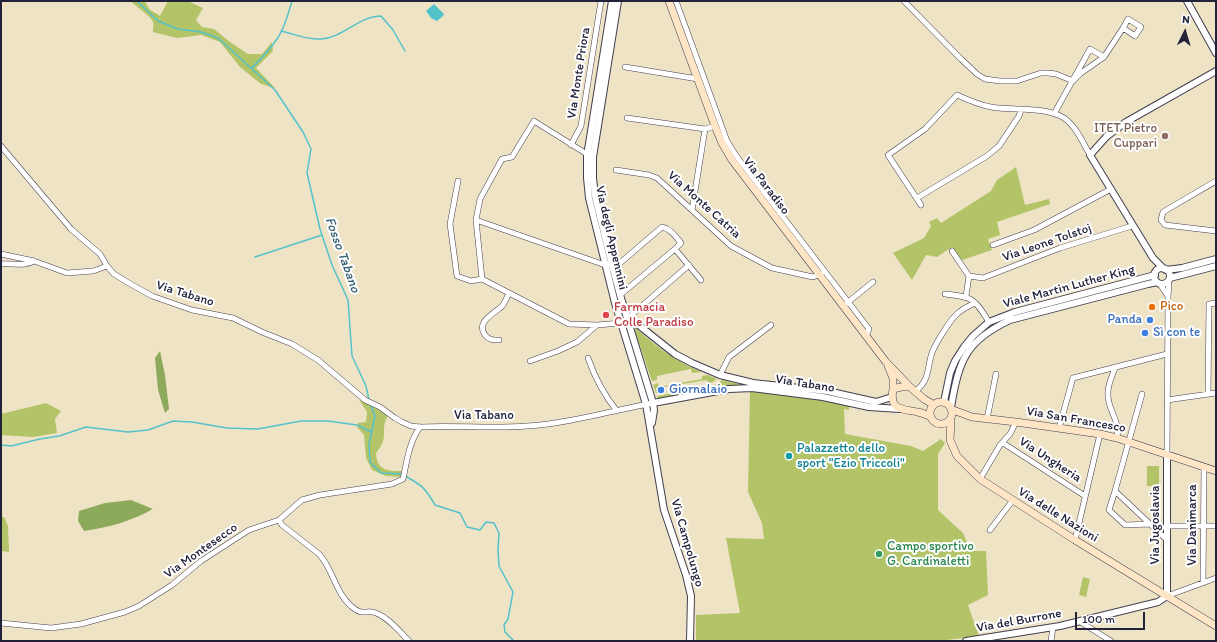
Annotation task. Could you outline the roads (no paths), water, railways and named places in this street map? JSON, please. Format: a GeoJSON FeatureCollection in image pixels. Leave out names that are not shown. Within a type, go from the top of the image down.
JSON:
{"type":"FeatureCollection","features":[{"type":"Feature","properties":{"kind":"main road","name":"Via Paradiso"},"geometry":{"type":"LineString","coordinates":[[669,1],[715,126],[722,143],[732,160],[822,273],[886,362]]}},
{"type":"Feature","properties":{"kind":"main road"},"geometry":{"type":"LineString","coordinates":[[886,362],[892,378],[894,404],[900,409],[919,412],[930,416]]}},
{"type":"Feature","properties":{"kind":"main road"},"geometry":{"type":"LineString","coordinates":[[886,362],[924,399],[934,405]]}},
{"type":"Feature","properties":{"kind":"main road"},"geometry":{"type":"LineString","coordinates":[[892,393],[901,387],[913,389]]}},
{"type":"Feature","properties":{"kind":"main road"},"geometry":{"type":"LineString","coordinates":[[944,402],[952,414],[945,424],[938,424],[932,420],[930,410],[934,405],[944,402]]}},
{"type":"Feature","properties":{"kind":"main road","name":"Via San Francesco"},"geometry":{"type":"LineString","coordinates":[[952,414],[1100,434],[1117,438],[1216,471]]}},
{"type":"Feature","properties":{"kind":"main road","name":"Via delle Nazioni"},"geometry":{"type":"LineString","coordinates":[[952,414],[950,440],[957,456],[980,478],[1075,540],[1216,626]]}},
{"type":"Feature","properties":{"kind":"street","name":"Via Monte Priora"},"geometry":{"type":"LineString","coordinates":[[571,145],[581,126],[601,1]]}},
{"type":"Feature","properties":{"kind":"street","name":"Via degli Appennini"},"geometry":{"type":"LineString","coordinates":[[612,1],[587,178],[589,198],[605,264],[621,323],[646,404]]}},
{"type":"Feature","properties":{"kind":"street","name":"Via degli Appennini"},"geometry":{"type":"LineString","coordinates":[[618,1],[590,156],[595,196],[620,296],[653,403]]}},
{"type":"Feature","properties":{"kind":"street"},"geometry":{"type":"LineString","coordinates":[[676,1],[728,141],[737,157],[822,273]]}},
{"type":"Feature","properties":{"kind":"street"},"geometry":{"type":"LineString","coordinates":[[904,1],[977,74],[985,78],[1017,81],[1048,72],[1073,81]]}},
{"type":"Feature","properties":{"kind":"street"},"geometry":{"type":"LineString","coordinates":[[1187,1],[1216,53]]}},
{"type":"Feature","properties":{"kind":"street"},"geometry":{"type":"LineString","coordinates":[[1073,81],[1081,73],[1104,57],[1122,28]]}},
{"type":"Feature","properties":{"kind":"street"},"geometry":{"type":"LineString","coordinates":[[1054,114],[1090,49],[1104,57]]}},
{"type":"Feature","properties":{"kind":"street"},"geometry":{"type":"LineString","coordinates":[[625,67],[698,79]]}},
{"type":"Feature","properties":{"kind":"street"},"geometry":{"type":"LineString","coordinates":[[1090,155],[1107,136],[1126,122],[1216,71]]}},
{"type":"Feature","properties":{"kind":"street"},"geometry":{"type":"LineString","coordinates":[[921,205],[888,155],[925,129],[957,95],[975,103],[992,107],[1054,114],[1064,118],[1073,127],[1132,226],[1155,261],[1169,272],[1167,455]]}},
{"type":"Feature","properties":{"kind":"street"},"geometry":{"type":"LineString","coordinates":[[916,198],[987,156],[998,146],[1019,116],[1021,110]]}},
{"type":"Feature","properties":{"kind":"street"},"geometry":{"type":"LineString","coordinates":[[627,118],[705,129],[715,126]]}},
{"type":"Feature","properties":{"kind":"street"},"geometry":{"type":"LineString","coordinates":[[482,280],[476,220],[480,199],[502,160],[512,157],[534,121],[590,156]]}},
{"type":"Feature","properties":{"kind":"street"},"geometry":{"type":"LineString","coordinates":[[692,210],[705,129]]}},
{"type":"Feature","properties":{"kind":"street","name":"Via Tabano"},"geometry":{"type":"LineString","coordinates":[[1,146],[71,229],[100,254],[114,274],[152,296],[192,310],[232,318],[292,344],[318,360],[365,400],[374,403],[395,418],[411,426],[501,428],[528,426],[579,420],[646,404],[729,389],[752,388],[823,397],[869,407],[900,409]]}},
{"type":"Feature","properties":{"kind":"street","name":"Via Monte Catria"},"geometry":{"type":"LineString","coordinates":[[616,170],[649,175],[657,178],[732,246],[772,268],[813,277],[822,273]]}},
{"type":"Feature","properties":{"kind":"street"},"geometry":{"type":"LineString","coordinates":[[458,181],[450,224],[457,276],[471,281],[482,280],[569,324],[597,325],[621,323],[689,265]]}},
{"type":"Feature","properties":{"kind":"street"},"geometry":{"type":"LineString","coordinates":[[1216,181],[1164,212],[1161,220],[1165,225],[1216,231]]}},
{"type":"Feature","properties":{"kind":"street"},"geometry":{"type":"LineString","coordinates":[[992,245],[1034,230],[1111,189]]}},
{"type":"Feature","properties":{"kind":"street"},"geometry":{"type":"LineString","coordinates":[[476,220],[613,267],[662,228],[671,231],[681,243],[620,296]]}},
{"type":"Feature","properties":{"kind":"street","name":"Via Leone Tolstoj"},"geometry":{"type":"LineString","coordinates":[[969,276],[983,278],[1060,248],[1132,226]]}},
{"type":"Feature","properties":{"kind":"street"},"geometry":{"type":"LineString","coordinates":[[675,249],[701,280]]}},
{"type":"Feature","properties":{"kind":"street"},"geometry":{"type":"LineString","coordinates":[[952,251],[969,276],[966,296]]}},
{"type":"Feature","properties":{"kind":"street"},"geometry":{"type":"LineString","coordinates":[[1,254],[34,261],[67,274],[94,271],[107,266]]}},
{"type":"Feature","properties":{"kind":"street","name":"Viale Martin Luther King"},"geometry":{"type":"LineString","coordinates":[[944,402],[950,373],[955,361],[973,336],[989,322],[1015,312],[1155,273],[1159,269],[1182,268],[1216,259]]}},
{"type":"Feature","properties":{"kind":"street"},"geometry":{"type":"LineString","coordinates":[[1,264],[25,265],[34,261]]}},
{"type":"Feature","properties":{"kind":"street"},"geometry":{"type":"LineString","coordinates":[[1155,261],[1155,273]]}},
{"type":"Feature","properties":{"kind":"street","name":"Viale Martin Luther King"},"geometry":{"type":"LineString","coordinates":[[952,414],[959,367],[967,352],[984,335],[995,327],[1010,320],[1148,284],[1166,283],[1170,279],[1216,266]]}},
{"type":"Feature","properties":{"kind":"street","name":"Viale Martin Luther King"},"geometry":{"type":"LineString","coordinates":[[1155,273],[1155,279],[1158,283]]}},
{"type":"Feature","properties":{"kind":"street"},"geometry":{"type":"LineString","coordinates":[[845,304],[873,282]]}},
{"type":"Feature","properties":{"kind":"street"},"geometry":{"type":"LineString","coordinates":[[1158,283],[1168,296]]}},
{"type":"Feature","properties":{"kind":"street"},"geometry":{"type":"LineString","coordinates":[[499,340],[492,340],[486,337],[483,332],[483,323],[487,316],[503,305],[509,293]]}},
{"type":"Feature","properties":{"kind":"street"},"geometry":{"type":"LineString","coordinates":[[945,294],[966,296],[972,299],[989,322]]}},
{"type":"Feature","properties":{"kind":"street"},"geometry":{"type":"LineString","coordinates":[[913,389],[922,386],[928,373],[934,348],[955,316],[975,303]]}},
{"type":"Feature","properties":{"kind":"street"},"geometry":{"type":"LineString","coordinates":[[1208,394],[1209,304],[1216,303]]}},
{"type":"Feature","properties":{"kind":"street","name":"Via Tabano"},"geometry":{"type":"LineString","coordinates":[[627,319],[636,323],[675,354],[720,375],[753,383],[827,391],[876,402],[892,393]]}},
{"type":"Feature","properties":{"kind":"street"},"geometry":{"type":"LineString","coordinates":[[720,375],[729,357],[771,324]]}},
{"type":"Feature","properties":{"kind":"street"},"geometry":{"type":"LineString","coordinates":[[530,361],[558,351],[577,342],[597,325]]}},
{"type":"Feature","properties":{"kind":"street"},"geometry":{"type":"LineString","coordinates":[[1059,428],[1073,378],[1167,354]]}},
{"type":"Feature","properties":{"kind":"street"},"geometry":{"type":"LineString","coordinates":[[588,358],[601,388],[617,411]]}},
{"type":"Feature","properties":{"kind":"street"},"geometry":{"type":"LineString","coordinates":[[1115,368],[1108,389],[1108,398],[1118,425],[1117,438]]}},
{"type":"Feature","properties":{"kind":"street"},"geometry":{"type":"LineString","coordinates":[[987,419],[996,374]]}},
{"type":"Feature","properties":{"kind":"street"},"geometry":{"type":"LineString","coordinates":[[1167,400],[1216,393]]}},
{"type":"Feature","properties":{"kind":"street"},"geometry":{"type":"LineString","coordinates":[[1142,394],[1116,491],[1109,510],[1125,525],[1150,524]]}},
{"type":"Feature","properties":{"kind":"street","name":"Via Campolungo"},"geometry":{"type":"LineString","coordinates":[[651,428],[654,410],[653,403]]}},
{"type":"Feature","properties":{"kind":"street","name":"Via Campolungo"},"geometry":{"type":"LineString","coordinates":[[646,404],[664,510],[686,575],[691,596],[690,641]]}},
{"type":"Feature","properties":{"kind":"street"},"geometry":{"type":"LineString","coordinates":[[980,478],[1000,445],[1010,434],[1016,422]]}},
{"type":"Feature","properties":{"kind":"street","name":"Via Montesecco"},"geometry":{"type":"LineString","coordinates":[[1,623],[51,628],[82,624],[125,612],[139,606],[172,585],[201,561],[249,530],[280,520],[302,500],[392,484],[403,479],[411,444],[420,427]]}},
{"type":"Feature","properties":{"kind":"street"},"geometry":{"type":"LineString","coordinates":[[1075,540],[1100,434]]}},
{"type":"Feature","properties":{"kind":"street","name":"Via Ungheria"},"geometry":{"type":"LineString","coordinates":[[1003,443],[1085,496]]}},
{"type":"Feature","properties":{"kind":"street","name":"Via Jugoslavia"},"geometry":{"type":"LineString","coordinates":[[1167,455],[1167,596]]}},
{"type":"Feature","properties":{"kind":"street","name":"Via Danimarca"},"geometry":{"type":"LineString","coordinates":[[1204,468],[1204,583]]}},
{"type":"Feature","properties":{"kind":"street"},"geometry":{"type":"LineString","coordinates":[[1116,491],[1166,539]]}},
{"type":"Feature","properties":{"kind":"street"},"geometry":{"type":"LineString","coordinates":[[990,530],[1013,500]]}},
{"type":"Feature","properties":{"kind":"street"},"geometry":{"type":"LineString","coordinates":[[280,520],[282,525],[319,554],[324,560],[343,598],[351,607],[360,612],[372,612],[383,616],[409,641]]}},
{"type":"Feature","properties":{"kind":"street"},"geometry":{"type":"LineString","coordinates":[[1166,526],[1216,526]]}},
{"type":"Feature","properties":{"kind":"street"},"geometry":{"type":"LineString","coordinates":[[1167,596],[1216,578]]}},
{"type":"Feature","properties":{"kind":"street","name":"Via del Burrone"},"geometry":{"type":"LineString","coordinates":[[967,641],[1079,621],[1158,602],[1167,596]]}},
{"type":"Feature","properties":{"kind":"street"},"geometry":{"type":"LineString","coordinates":[[1079,621],[1111,641]]}},
{"type":"Feature","properties":{"kind":"street"},"geometry":{"type":"LineString","coordinates":[[1051,641],[1052,627]]}},
{"type":"Feature","properties":{"kind":"water"},"geometry":{"type":"Polygon","coordinates":[[[434,4],[444,14],[437,21],[431,18],[426,11],[434,4]]]}},
{"type":"Feature","properties":{"kind":"waterway","name":"Fosso Tabano"},"geometry":{"type":"LineString","coordinates":[[137,1],[158,21],[178,29],[201,32],[218,38],[275,90],[303,132],[311,149],[307,173],[320,229],[332,265],[348,300],[352,356],[366,386],[369,400]]}},
{"type":"Feature","properties":{"kind":"waterway"},"geometry":{"type":"LineString","coordinates":[[252,68],[280,35],[292,1]]}},
{"type":"Feature","properties":{"kind":"waterway"},"geometry":{"type":"LineString","coordinates":[[281,31],[306,38],[329,38],[365,19],[381,16],[393,30],[405,51]]}},
{"type":"Feature","properties":{"kind":"waterway"},"geometry":{"type":"LineString","coordinates":[[255,257],[322,235]]}},
{"type":"Feature","properties":{"kind":"waterway","name":"Fosso Tabano"},"geometry":{"type":"LineString","coordinates":[[370,403],[375,416],[369,444],[370,462],[381,473],[402,474]]}},
{"type":"Feature","properties":{"kind":"waterway"},"geometry":{"type":"LineString","coordinates":[[1,445],[11,446],[59,436],[86,427],[128,432],[148,430],[173,421],[192,422],[227,428],[258,429],[301,421],[328,421],[357,425],[371,432]]}},
{"type":"Feature","properties":{"kind":"waterway","name":"Fosso Tabano"},"geometry":{"type":"LineString","coordinates":[[405,476],[423,488],[435,505],[460,513],[467,527],[480,530],[486,522],[494,523],[499,533],[499,566],[513,592],[508,619],[504,625],[505,632],[514,641]]}},
{"type":"Feature","properties":{"kind":"place","name":"ITET Pietro Cuppari"},"geometry":{"type":"Point","coordinates":[1165,136]}},
{"type":"Feature","properties":{"kind":"place","name":"Pico"},"geometry":{"type":"Point","coordinates":[1152,307]}},
{"type":"Feature","properties":{"kind":"place","name":"Farmacia Colle Paradiso"},"geometry":{"type":"Point","coordinates":[606,315]}},
{"type":"Feature","properties":{"kind":"place","name":"Panda"},"geometry":{"type":"Point","coordinates":[1150,320]}},
{"type":"Feature","properties":{"kind":"place","name":"Sì con te"},"geometry":{"type":"Point","coordinates":[1145,333]}},
{"type":"Feature","properties":{"kind":"place","name":"Giornalaio"},"geometry":{"type":"Point","coordinates":[661,390]}},
{"type":"Feature","properties":{"kind":"place","name":"Palazzetto dello sport \"Ezio Triccoli\""},"geometry":{"type":"Point","coordinates":[789,456]}},
{"type":"Feature","properties":{"kind":"place","name":"Campo sportivo G. Cardinaletti"},"geometry":{"type":"Point","coordinates":[879,554]}}]}
